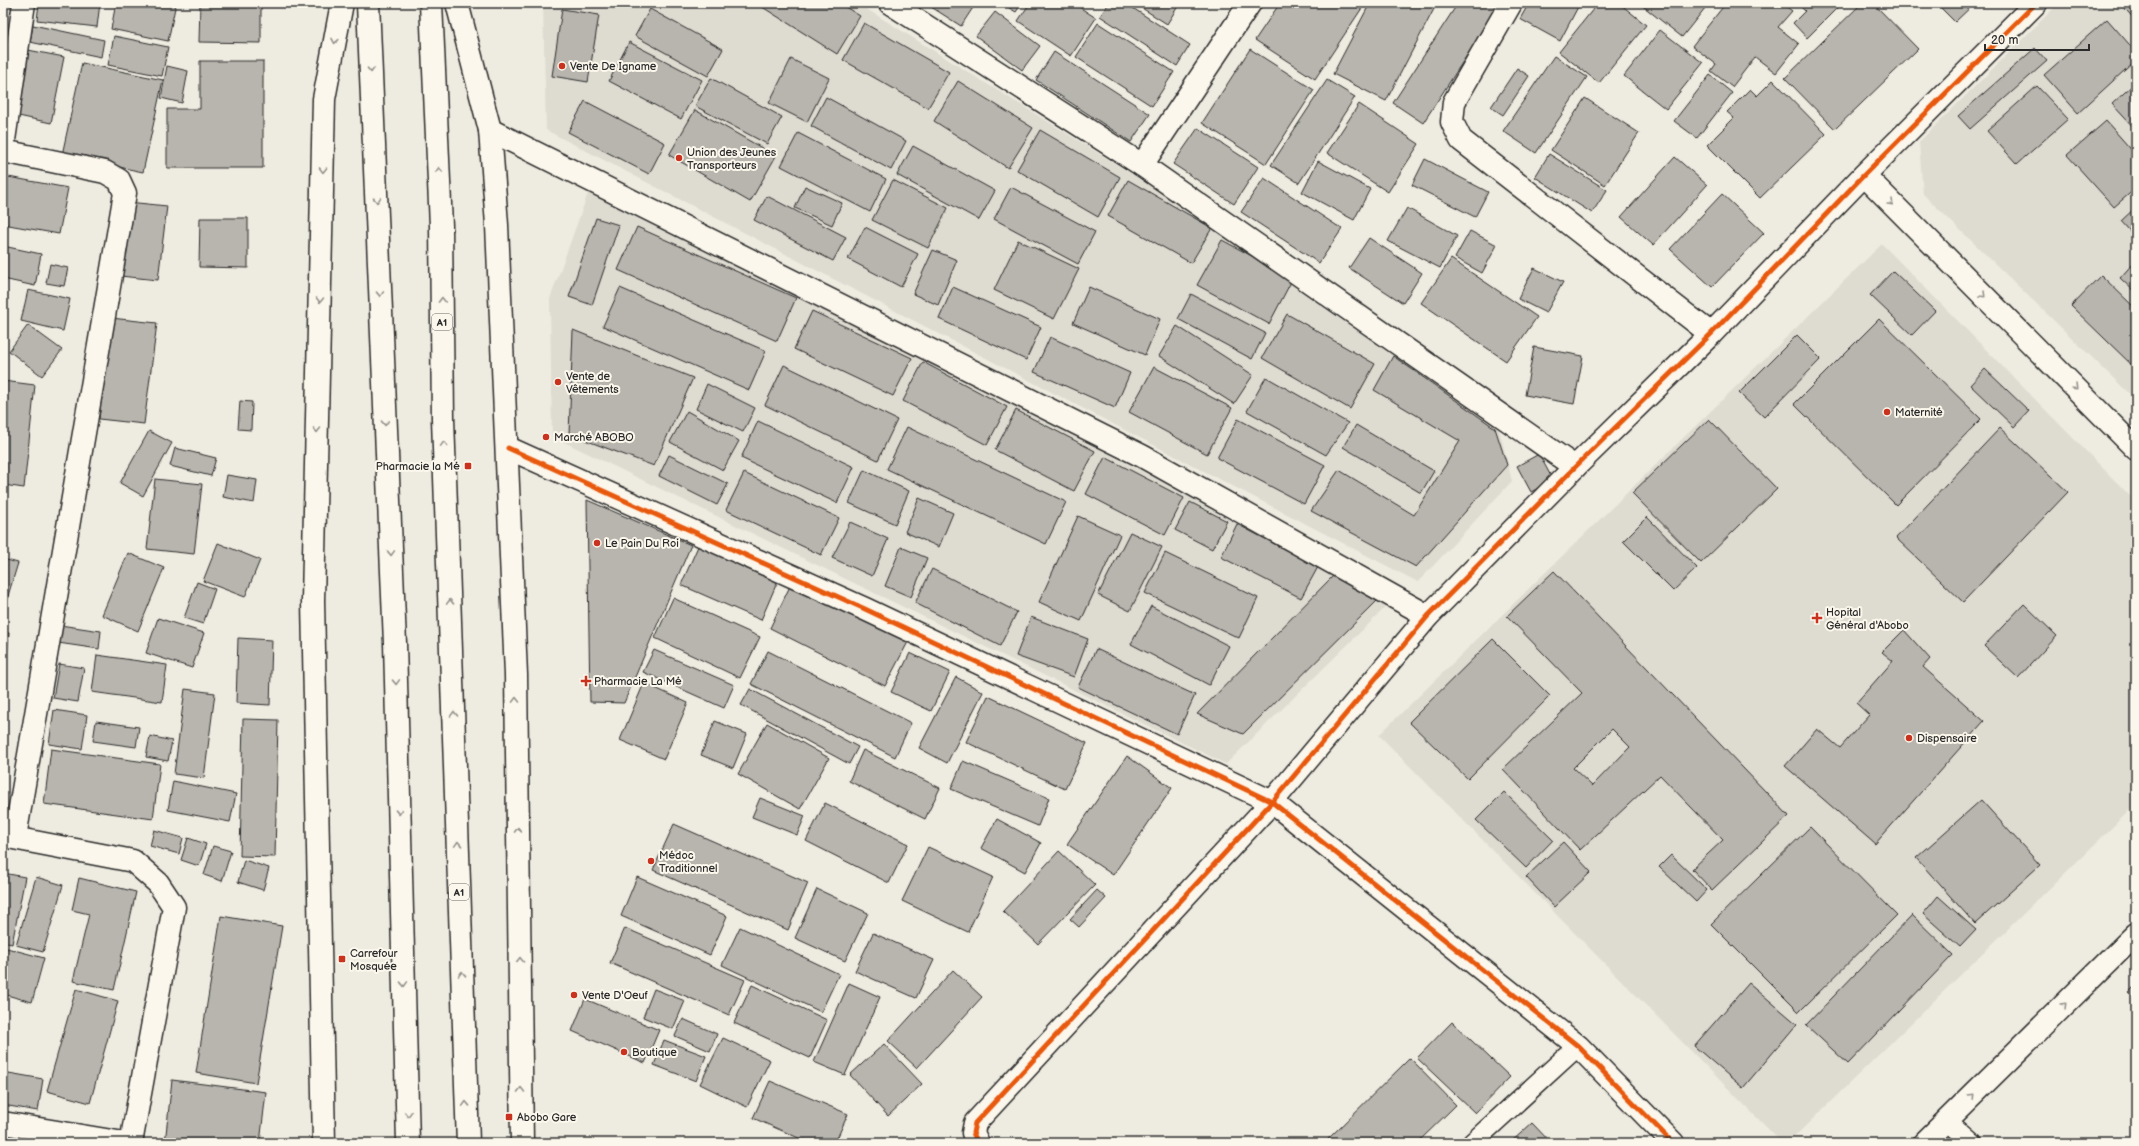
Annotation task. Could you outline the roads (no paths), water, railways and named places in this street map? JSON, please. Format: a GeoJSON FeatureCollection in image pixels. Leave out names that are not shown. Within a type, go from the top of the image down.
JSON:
{"type":"FeatureCollection","features":[{"type":"Feature","properties":{"kind":"street"},"geometry":{"type":"LineString","coordinates":[[3,147],[24,3]]}},
{"type":"Feature","properties":{"kind":"street"},"geometry":{"type":"LineString","coordinates":[[324,1143],[313,601],[324,99],[342,3]]}},
{"type":"Feature","properties":{"kind":"street"},"geometry":{"type":"LineString","coordinates":[[368,3],[395,651],[408,1143]]}},
{"type":"Feature","properties":{"kind":"street","name":"A1"},"geometry":{"type":"LineString","coordinates":[[431,3],[441,226],[443,419],[468,1143]]}},
{"type":"Feature","properties":{"kind":"street"},"geometry":{"type":"LineString","coordinates":[[457,3],[490,130],[497,225],[508,448],[516,675],[522,1143]]}},
{"type":"Feature","properties":{"kind":"street"},"geometry":{"type":"LineString","coordinates":[[890,3],[1142,165],[1575,467]]}},
{"type":"Feature","properties":{"kind":"street"},"geometry":{"type":"LineString","coordinates":[[1142,165],[1250,3]]}},
{"type":"Feature","properties":{"kind":"street"},"geometry":{"type":"LineString","coordinates":[[1511,3],[1454,102],[1452,122],[1461,140],[1711,334]]}},
{"type":"Feature","properties":{"kind":"street"},"geometry":{"type":"LineString","coordinates":[[978,1143],[973,1133],[975,1123],[1272,802],[1428,616],[1575,467],[1711,334],[1864,175],[2036,3]]}},
{"type":"Feature","properties":{"kind":"street"},"geometry":{"type":"LineString","coordinates":[[490,130],[1142,456],[1428,616]]}},
{"type":"Feature","properties":{"kind":"street"},"geometry":{"type":"LineString","coordinates":[[3,151],[105,172],[119,180],[125,193],[9,836],[133,861],[158,882],[174,906],[131,1143]]}},
{"type":"Feature","properties":{"kind":"street"},"geometry":{"type":"LineString","coordinates":[[1864,175],[2136,449]]}},
{"type":"Feature","properties":{"kind":"street"},"geometry":{"type":"LineString","coordinates":[[508,448],[864,609],[1272,802],[1578,1046],[1673,1143]]}},
{"type":"Feature","properties":{"kind":"street"},"geometry":{"type":"LineString","coordinates":[[1924,1143],[2136,934]]}},
{"type":"Feature","properties":{"kind":"street"},"geometry":{"type":"LineString","coordinates":[[3,1123],[124,1143]]}},
{"type":"Feature","properties":{"kind":"lane"},"geometry":{"type":"LineString","coordinates":[[1472,1143],[1578,1046]]}},
{"type":"Feature","properties":{"kind":"lane"},"geometry":{"type":"LineString","coordinates":[[1947,1121],[1972,1143]]}},
{"type":"Feature","properties":{"kind":"place","name":"Vente De Igname"},"geometry":{"type":"Point","coordinates":[562,66]}},
{"type":"Feature","properties":{"kind":"place","name":"Union des Jeunes Transporteurs"},"geometry":{"type":"Point","coordinates":[679,158]}},
{"type":"Feature","properties":{"kind":"place","name":"Vente de Vêtements"},"geometry":{"type":"Point","coordinates":[558,382]}},
{"type":"Feature","properties":{"kind":"place","name":"Maternité"},"geometry":{"type":"Point","coordinates":[1887,412]}},
{"type":"Feature","properties":{"kind":"place","name":"Marché ABOBO"},"geometry":{"type":"Point","coordinates":[546,437]}},
{"type":"Feature","properties":{"kind":"place","name":"Pharmacie la Mé"},"geometry":{"type":"Point","coordinates":[468,466]}},
{"type":"Feature","properties":{"kind":"place","name":"Le Pain Du Roi"},"geometry":{"type":"Point","coordinates":[597,543]}},
{"type":"Feature","properties":{"kind":"place","name":"Hopital Général d'Abobo"},"geometry":{"type":"Point","coordinates":[1817,618]}},
{"type":"Feature","properties":{"kind":"place","name":"Pharmacie La Mé"},"geometry":{"type":"Point","coordinates":[586,681]}},
{"type":"Feature","properties":{"kind":"place","name":"Dispensaire"},"geometry":{"type":"Point","coordinates":[1909,738]}},
{"type":"Feature","properties":{"kind":"place","name":"Médoc Traditionnel"},"geometry":{"type":"Point","coordinates":[651,861]}},
{"type":"Feature","properties":{"kind":"place","name":"Carrefour Mosquée"},"geometry":{"type":"Point","coordinates":[342,959]}},
{"type":"Feature","properties":{"kind":"place","name":"Vente D'Oeuf"},"geometry":{"type":"Point","coordinates":[574,995]}},
{"type":"Feature","properties":{"kind":"place","name":"Boutique"},"geometry":{"type":"Point","coordinates":[624,1052]}},
{"type":"Feature","properties":{"kind":"place","name":"Abobo Gare"},"geometry":{"type":"Point","coordinates":[509,1117]}}]}
